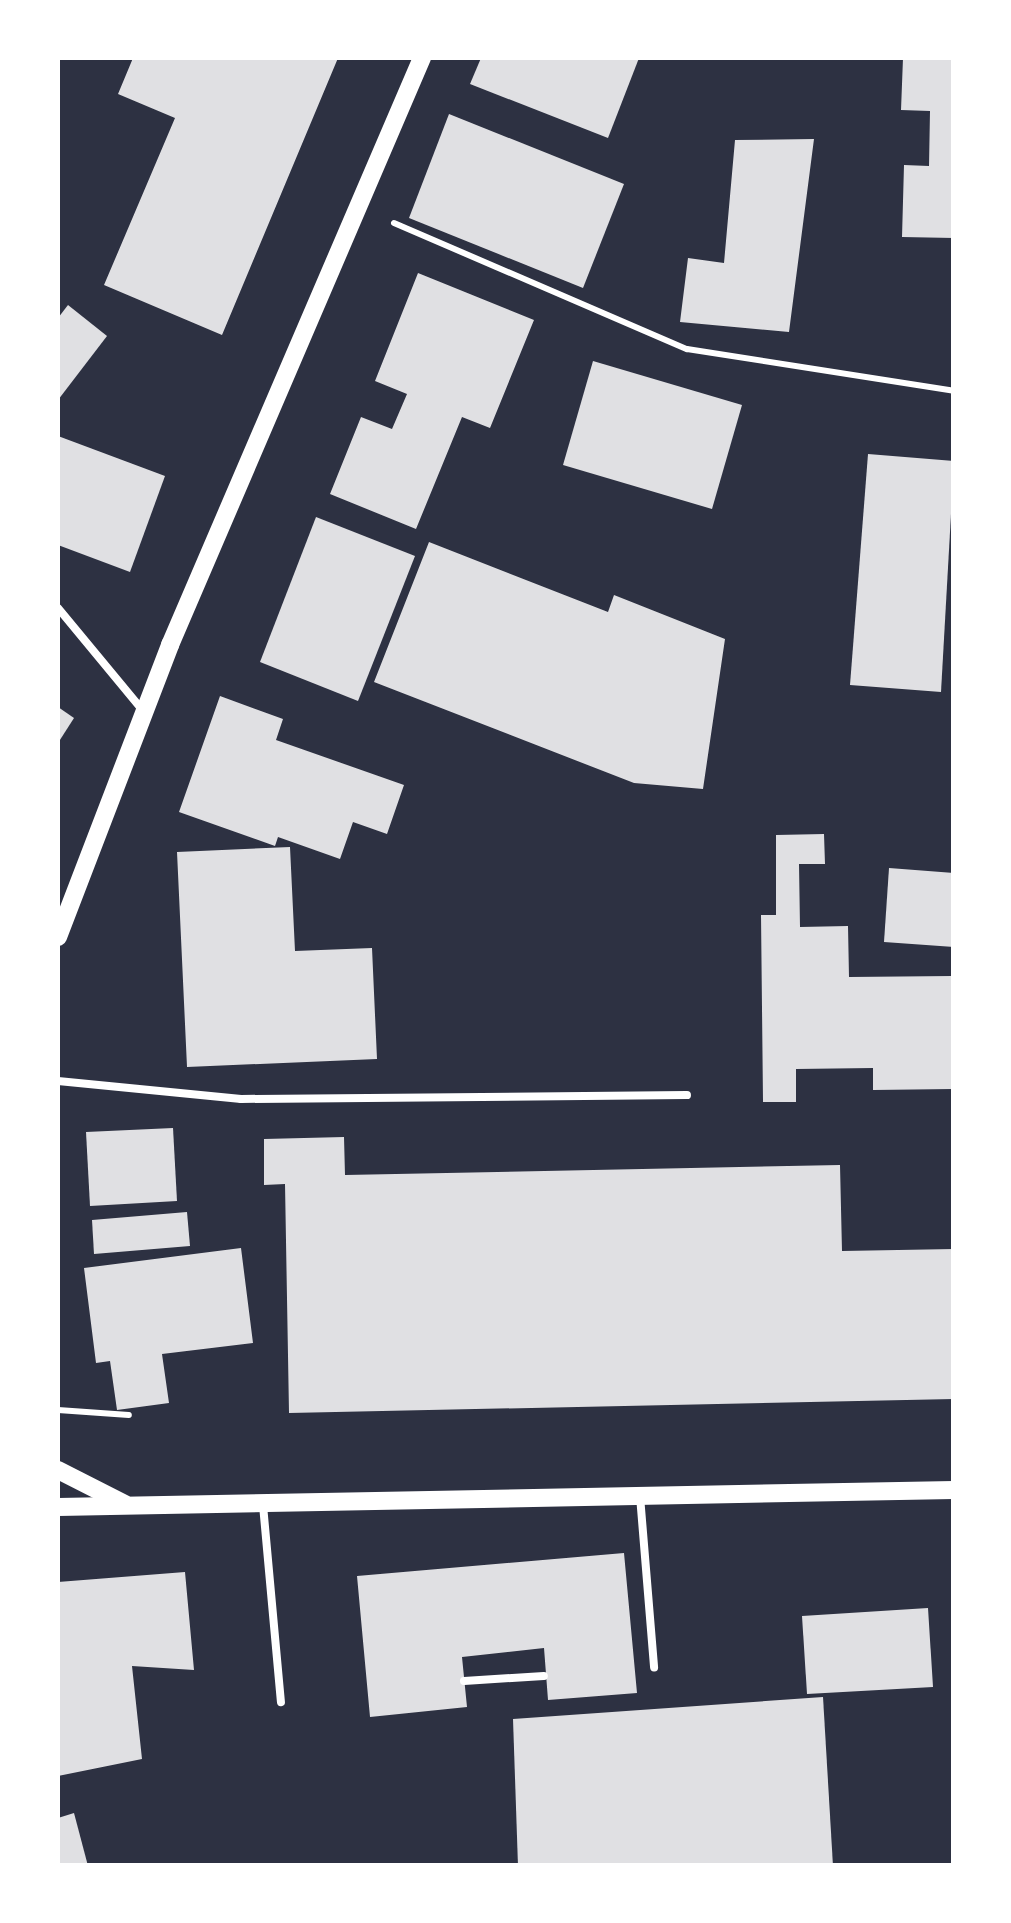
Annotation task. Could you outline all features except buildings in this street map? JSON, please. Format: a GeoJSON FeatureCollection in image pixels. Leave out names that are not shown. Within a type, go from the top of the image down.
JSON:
{"type":"FeatureCollection","features":[{"type":"Feature","properties":{"kind":"street"},"geometry":{"type":"LineString","coordinates":[[58,937],[145,713],[422,58]]}},
{"type":"Feature","properties":{"kind":"street"},"geometry":{"type":"LineString","coordinates":[[58,1470],[130,1506]]}},
{"type":"Feature","properties":{"kind":"street"},"geometry":{"type":"LineString","coordinates":[[58,1507],[954,1490]]}},
{"type":"Feature","properties":{"kind":"lane"},"geometry":{"type":"LineString","coordinates":[[58,608],[145,713]]}},
{"type":"Feature","properties":{"kind":"lane"},"geometry":{"type":"LineString","coordinates":[[58,1081],[241,1099],[687,1095]]}},
{"type":"Feature","properties":{"kind":"lane"},"geometry":{"type":"LineString","coordinates":[[640,1496],[654,1667]]}},
{"type":"Feature","properties":{"kind":"lane"},"geometry":{"type":"LineString","coordinates":[[264,1505],[281,1702]]}},
{"type":"Feature","properties":{"kind":"lane"},"geometry":{"type":"LineString","coordinates":[[464,1680],[544,1676]]}},
{"type":"Feature","properties":{"kind":"path"},"geometry":{"type":"LineString","coordinates":[[360,208],[687,348],[954,391]]}},
{"type":"Feature","properties":{"kind":"path"},"geometry":{"type":"LineString","coordinates":[[58,1410],[129,1415]]}}]}
